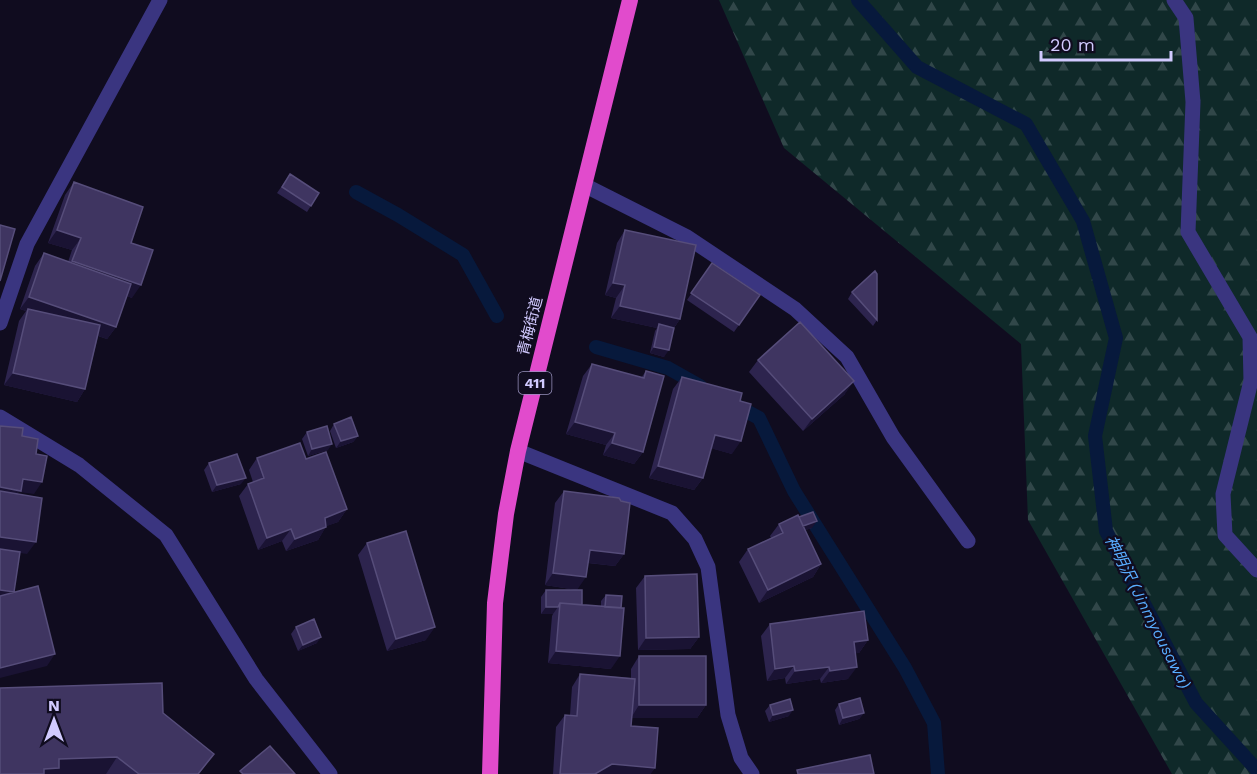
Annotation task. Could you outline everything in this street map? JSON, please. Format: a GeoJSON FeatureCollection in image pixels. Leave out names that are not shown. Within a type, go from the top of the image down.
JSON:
{"type":"FeatureCollection","features":[{"type":"Feature","properties":{"kind":"highway","name":"青梅街道"},"geometry":{"type":"LineString","coordinates":[[490,774],[495,603],[506,514],[518,451],[630,0]]}},
{"type":"Feature","properties":{"kind":"street"},"geometry":{"type":"LineString","coordinates":[[0,323],[27,244],[160,0]]}},
{"type":"Feature","properties":{"kind":"street"},"geometry":{"type":"LineString","coordinates":[[1174,0],[1186,18],[1193,102],[1188,232],[1250,337],[1251,381],[1223,494],[1225,536],[1257,570]]}},
{"type":"Feature","properties":{"kind":"street"},"geometry":{"type":"LineString","coordinates":[[584,185],[687,237],[795,309],[847,357],[894,437],[968,541]]}},
{"type":"Feature","properties":{"kind":"street"},"geometry":{"type":"LineString","coordinates":[[0,417],[79,465],[166,535],[256,679],[330,774]]}},
{"type":"Feature","properties":{"kind":"street"},"geometry":{"type":"LineString","coordinates":[[518,451],[672,513],[695,539],[708,567],[728,715],[741,758],[752,774]]}},
{"type":"Feature","properties":{"kind":"green space"},"geometry":{"type":"Polygon","coordinates":[[[719,0],[1257,0],[1257,774],[1172,774],[1028,520],[1021,344],[784,148],[719,0]]]}},
{"type":"Feature","properties":{"kind":"building"},"geometry":{"type":"Polygon","coordinates":[[[290,174],[319,193],[311,206],[282,187],[290,174]]]}},
{"type":"Feature","properties":{"kind":"building"},"geometry":{"type":"Polygon","coordinates":[[[74,182],[143,207],[131,243],[153,250],[141,285],[72,261],[81,238],[57,230],[74,182]]]}},
{"type":"Feature","properties":{"kind":"building"},"geometry":{"type":"Polygon","coordinates":[[[0,225],[15,229],[0,281],[0,225]]]}},
{"type":"Feature","properties":{"kind":"building"},"geometry":{"type":"Polygon","coordinates":[[[625,230],[696,245],[680,319],[620,306],[625,285],[613,283],[625,230]]]}},
{"type":"Feature","properties":{"kind":"building"},"geometry":{"type":"Polygon","coordinates":[[[44,253],[131,284],[116,327],[29,297],[44,253]]]}},
{"type":"Feature","properties":{"kind":"building"},"geometry":{"type":"Polygon","coordinates":[[[712,263],[760,295],[739,325],[691,293],[712,263]]]}},
{"type":"Feature","properties":{"kind":"building"},"geometry":{"type":"Polygon","coordinates":[[[875,271],[877,274],[877,320],[852,292],[875,271]]]}},
{"type":"Feature","properties":{"kind":"building"},"geometry":{"type":"Polygon","coordinates":[[[28,309],[100,325],[85,389],[13,373],[28,309]]]}},
{"type":"Feature","properties":{"kind":"building"},"geometry":{"type":"Polygon","coordinates":[[[800,322],[854,381],[812,419],[758,360],[800,322]]]}},
{"type":"Feature","properties":{"kind":"building"},"geometry":{"type":"Polygon","coordinates":[[[659,324],[674,328],[669,350],[654,347],[659,324]]]}},
{"type":"Feature","properties":{"kind":"building"},"geometry":{"type":"Polygon","coordinates":[[[592,364],[644,378],[646,371],[664,376],[643,452],[612,443],[615,433],[575,422],[592,364]]]}},
{"type":"Feature","properties":{"kind":"building"},"geometry":{"type":"Polygon","coordinates":[[[682,377],[742,393],[740,401],[751,404],[741,441],[715,435],[703,478],[658,466],[682,377]]]}},
{"type":"Feature","properties":{"kind":"building"},"geometry":{"type":"Polygon","coordinates":[[[351,417],[358,436],[341,441],[334,424],[351,417]]]}},
{"type":"Feature","properties":{"kind":"building"},"geometry":{"type":"Polygon","coordinates":[[[0,426],[23,428],[22,436],[38,439],[36,454],[47,456],[42,482],[23,479],[21,491],[0,487],[0,426]]]}},
{"type":"Feature","properties":{"kind":"building"},"geometry":{"type":"Polygon","coordinates":[[[327,426],[332,444],[312,449],[307,432],[327,426]]]}},
{"type":"Feature","properties":{"kind":"building"},"geometry":{"type":"Polygon","coordinates":[[[300,443],[306,459],[326,452],[347,509],[325,518],[326,527],[295,539],[291,529],[267,538],[248,484],[264,478],[257,458],[300,443]]]}},
{"type":"Feature","properties":{"kind":"building"},"geometry":{"type":"Polygon","coordinates":[[[237,454],[246,478],[217,485],[209,463],[237,454]]]}},
{"type":"Feature","properties":{"kind":"building"},"geometry":{"type":"Polygon","coordinates":[[[0,491],[42,498],[36,542],[0,537],[0,491]]]}},
{"type":"Feature","properties":{"kind":"building"},"geometry":{"type":"Polygon","coordinates":[[[564,491],[619,498],[621,501],[630,503],[624,554],[590,550],[586,577],[553,573],[564,491]]]}},
{"type":"Feature","properties":{"kind":"building"},"geometry":{"type":"Polygon","coordinates":[[[813,512],[817,521],[803,526],[799,517],[813,512]]]}},
{"type":"Feature","properties":{"kind":"building"},"geometry":{"type":"Polygon","coordinates":[[[798,515],[821,564],[768,590],[748,549],[783,533],[779,524],[798,515]]]}},
{"type":"Feature","properties":{"kind":"building"},"geometry":{"type":"Polygon","coordinates":[[[406,531],[435,627],[396,639],[367,543],[406,531]]]}},
{"type":"Feature","properties":{"kind":"building"},"geometry":{"type":"Polygon","coordinates":[[[0,549],[20,552],[14,592],[0,590],[0,549]]]}},
{"type":"Feature","properties":{"kind":"building"},"geometry":{"type":"Polygon","coordinates":[[[697,574],[699,637],[646,638],[645,576],[697,574]]]}},
{"type":"Feature","properties":{"kind":"building"},"geometry":{"type":"Polygon","coordinates":[[[38,586],[55,654],[0,668],[0,596],[38,586]]]}},
{"type":"Feature","properties":{"kind":"building"},"geometry":{"type":"Polygon","coordinates":[[[546,590],[582,590],[582,605],[560,603],[558,607],[546,607],[546,590]]]}},
{"type":"Feature","properties":{"kind":"building"},"geometry":{"type":"Polygon","coordinates":[[[606,595],[622,596],[621,608],[605,607],[606,595]]]}},
{"type":"Feature","properties":{"kind":"building"},"geometry":{"type":"Polygon","coordinates":[[[560,603],[624,608],[620,656],[556,651],[560,603]]]}},
{"type":"Feature","properties":{"kind":"building"},"geometry":{"type":"Polygon","coordinates":[[[864,611],[868,640],[854,642],[857,667],[830,671],[829,667],[795,671],[794,666],[775,669],[770,624],[864,611]]]}},
{"type":"Feature","properties":{"kind":"building"},"geometry":{"type":"Polygon","coordinates":[[[314,619],[321,637],[303,645],[296,627],[314,619]]]}},
{"type":"Feature","properties":{"kind":"building"},"geometry":{"type":"Polygon","coordinates":[[[639,656],[706,656],[706,705],[639,705],[639,656]]]}},
{"type":"Feature","properties":{"kind":"building"},"geometry":{"type":"Polygon","coordinates":[[[580,674],[635,679],[631,726],[658,728],[655,768],[612,764],[595,774],[560,774],[565,715],[577,716],[580,674]]]}},
{"type":"Feature","properties":{"kind":"building"},"geometry":{"type":"Polygon","coordinates":[[[162,683],[163,713],[214,754],[198,774],[139,774],[117,757],[59,759],[59,768],[44,769],[44,774],[0,774],[0,688],[162,683]]]}},
{"type":"Feature","properties":{"kind":"building"},"geometry":{"type":"Polygon","coordinates":[[[860,698],[864,713],[843,718],[839,704],[860,698]]]}},
{"type":"Feature","properties":{"kind":"building"},"geometry":{"type":"Polygon","coordinates":[[[790,699],[793,710],[773,715],[770,705],[790,699]]]}},
{"type":"Feature","properties":{"kind":"building"},"geometry":{"type":"Polygon","coordinates":[[[270,746],[295,774],[243,774],[240,771],[270,746]]]}},
{"type":"Feature","properties":{"kind":"building"},"geometry":{"type":"Polygon","coordinates":[[[870,755],[874,774],[798,774],[797,770],[870,755]]]}},
{"type":"Feature","properties":{"kind":"waterway","name":"神明沢 (Jinmyousawa)"},"geometry":{"type":"LineString","coordinates":[[858,0],[917,67],[1026,124],[1083,221],[1116,338],[1095,436],[1106,531],[1196,703],[1257,770]]}},
{"type":"Feature","properties":{"kind":"waterway"},"geometry":{"type":"LineString","coordinates":[[356,192],[463,255],[497,316]]}},
{"type":"Feature","properties":{"kind":"waterway"},"geometry":{"type":"LineString","coordinates":[[596,347],[668,368],[700,386]]}},
{"type":"Feature","properties":{"kind":"waterway"},"geometry":{"type":"LineString","coordinates":[[733,404],[759,418],[794,491],[905,668],[934,723],[938,774]]}}]}
